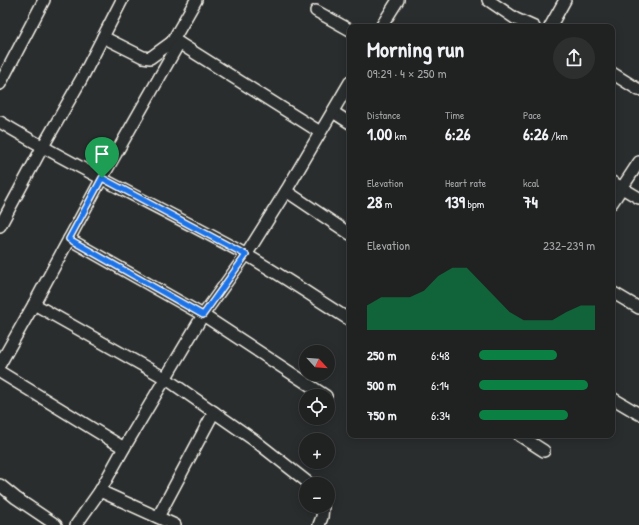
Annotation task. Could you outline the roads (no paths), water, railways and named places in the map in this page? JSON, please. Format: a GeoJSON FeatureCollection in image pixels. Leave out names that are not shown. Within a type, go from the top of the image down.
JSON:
{"type":"FeatureCollection","features":[{"type":"Feature","properties":{"kind":"street"},"geometry":{"type":"LineString","coordinates":[[0,84],[44,0]]}},
{"type":"Feature","properties":{"kind":"street"},"geometry":{"type":"LineString","coordinates":[[0,226],[82,78],[122,0]]}},
{"type":"Feature","properties":{"kind":"street"},"geometry":{"type":"LineString","coordinates":[[0,364],[176,43],[196,0]]}},
{"type":"Feature","properties":{"kind":"street"},"geometry":{"type":"LineString","coordinates":[[383,24],[398,0]]}},
{"type":"Feature","properties":{"kind":"street"},"geometry":{"type":"LineString","coordinates":[[488,0],[516,19],[527,24]]}},
{"type":"Feature","properties":{"kind":"street"},"geometry":{"type":"LineString","coordinates":[[552,24],[565,0]]}},
{"type":"Feature","properties":{"kind":"street"},"geometry":{"type":"LineString","coordinates":[[316,11],[347,28]]}},
{"type":"Feature","properties":{"kind":"street"},"geometry":{"type":"LineString","coordinates":[[103,37],[143,58],[150,58],[176,43]]}},
{"type":"Feature","properties":{"kind":"street"},"geometry":{"type":"LineString","coordinates":[[176,43],[320,132]]}},
{"type":"Feature","properties":{"kind":"street"},"geometry":{"type":"LineString","coordinates":[[615,75],[639,90]]}},
{"type":"Feature","properties":{"kind":"street"},"geometry":{"type":"LineString","coordinates":[[76,525],[100,491],[203,315],[246,255],[286,191],[347,87]]}},
{"type":"Feature","properties":{"kind":"street"},"geometry":{"type":"LineString","coordinates":[[333,112],[347,121]]}},
{"type":"Feature","properties":{"kind":"street"},"geometry":{"type":"LineString","coordinates":[[0,122],[42,148],[102,178],[246,255],[347,318]]}},
{"type":"Feature","properties":{"kind":"street"},"geometry":{"type":"LineString","coordinates":[[615,198],[639,162]]}},
{"type":"Feature","properties":{"kind":"street"},"geometry":{"type":"LineString","coordinates":[[615,184],[639,198]]}},
{"type":"Feature","properties":{"kind":"street"},"geometry":{"type":"LineString","coordinates":[[286,191],[347,232]]}},
{"type":"Feature","properties":{"kind":"street"},"geometry":{"type":"LineString","coordinates":[[69,239],[203,315],[315,389]]}},
{"type":"Feature","properties":{"kind":"street"},"geometry":{"type":"LineString","coordinates":[[615,294],[639,308]]}},
{"type":"Feature","properties":{"kind":"street"},"geometry":{"type":"LineString","coordinates":[[34,304],[165,378],[254,440],[301,477]]}},
{"type":"Feature","properties":{"kind":"street"},"geometry":{"type":"LineString","coordinates":[[0,372],[124,448]]}},
{"type":"Feature","properties":{"kind":"street"},"geometry":{"type":"LineString","coordinates":[[615,400],[639,414]]}},
{"type":"Feature","properties":{"kind":"street"},"geometry":{"type":"LineString","coordinates":[[158,517],[214,412]]}},
{"type":"Feature","properties":{"kind":"street"},"geometry":{"type":"LineString","coordinates":[[524,438],[544,451]]}},
{"type":"Feature","properties":{"kind":"street"},"geometry":{"type":"LineString","coordinates":[[0,485],[16,498],[56,525]]}},
{"type":"Feature","properties":{"kind":"street"},"geometry":{"type":"LineString","coordinates":[[100,491],[175,525]]}},
{"type":"Feature","properties":{"kind":"street"},"geometry":{"type":"LineString","coordinates":[[319,525],[322,513]]}}]}
